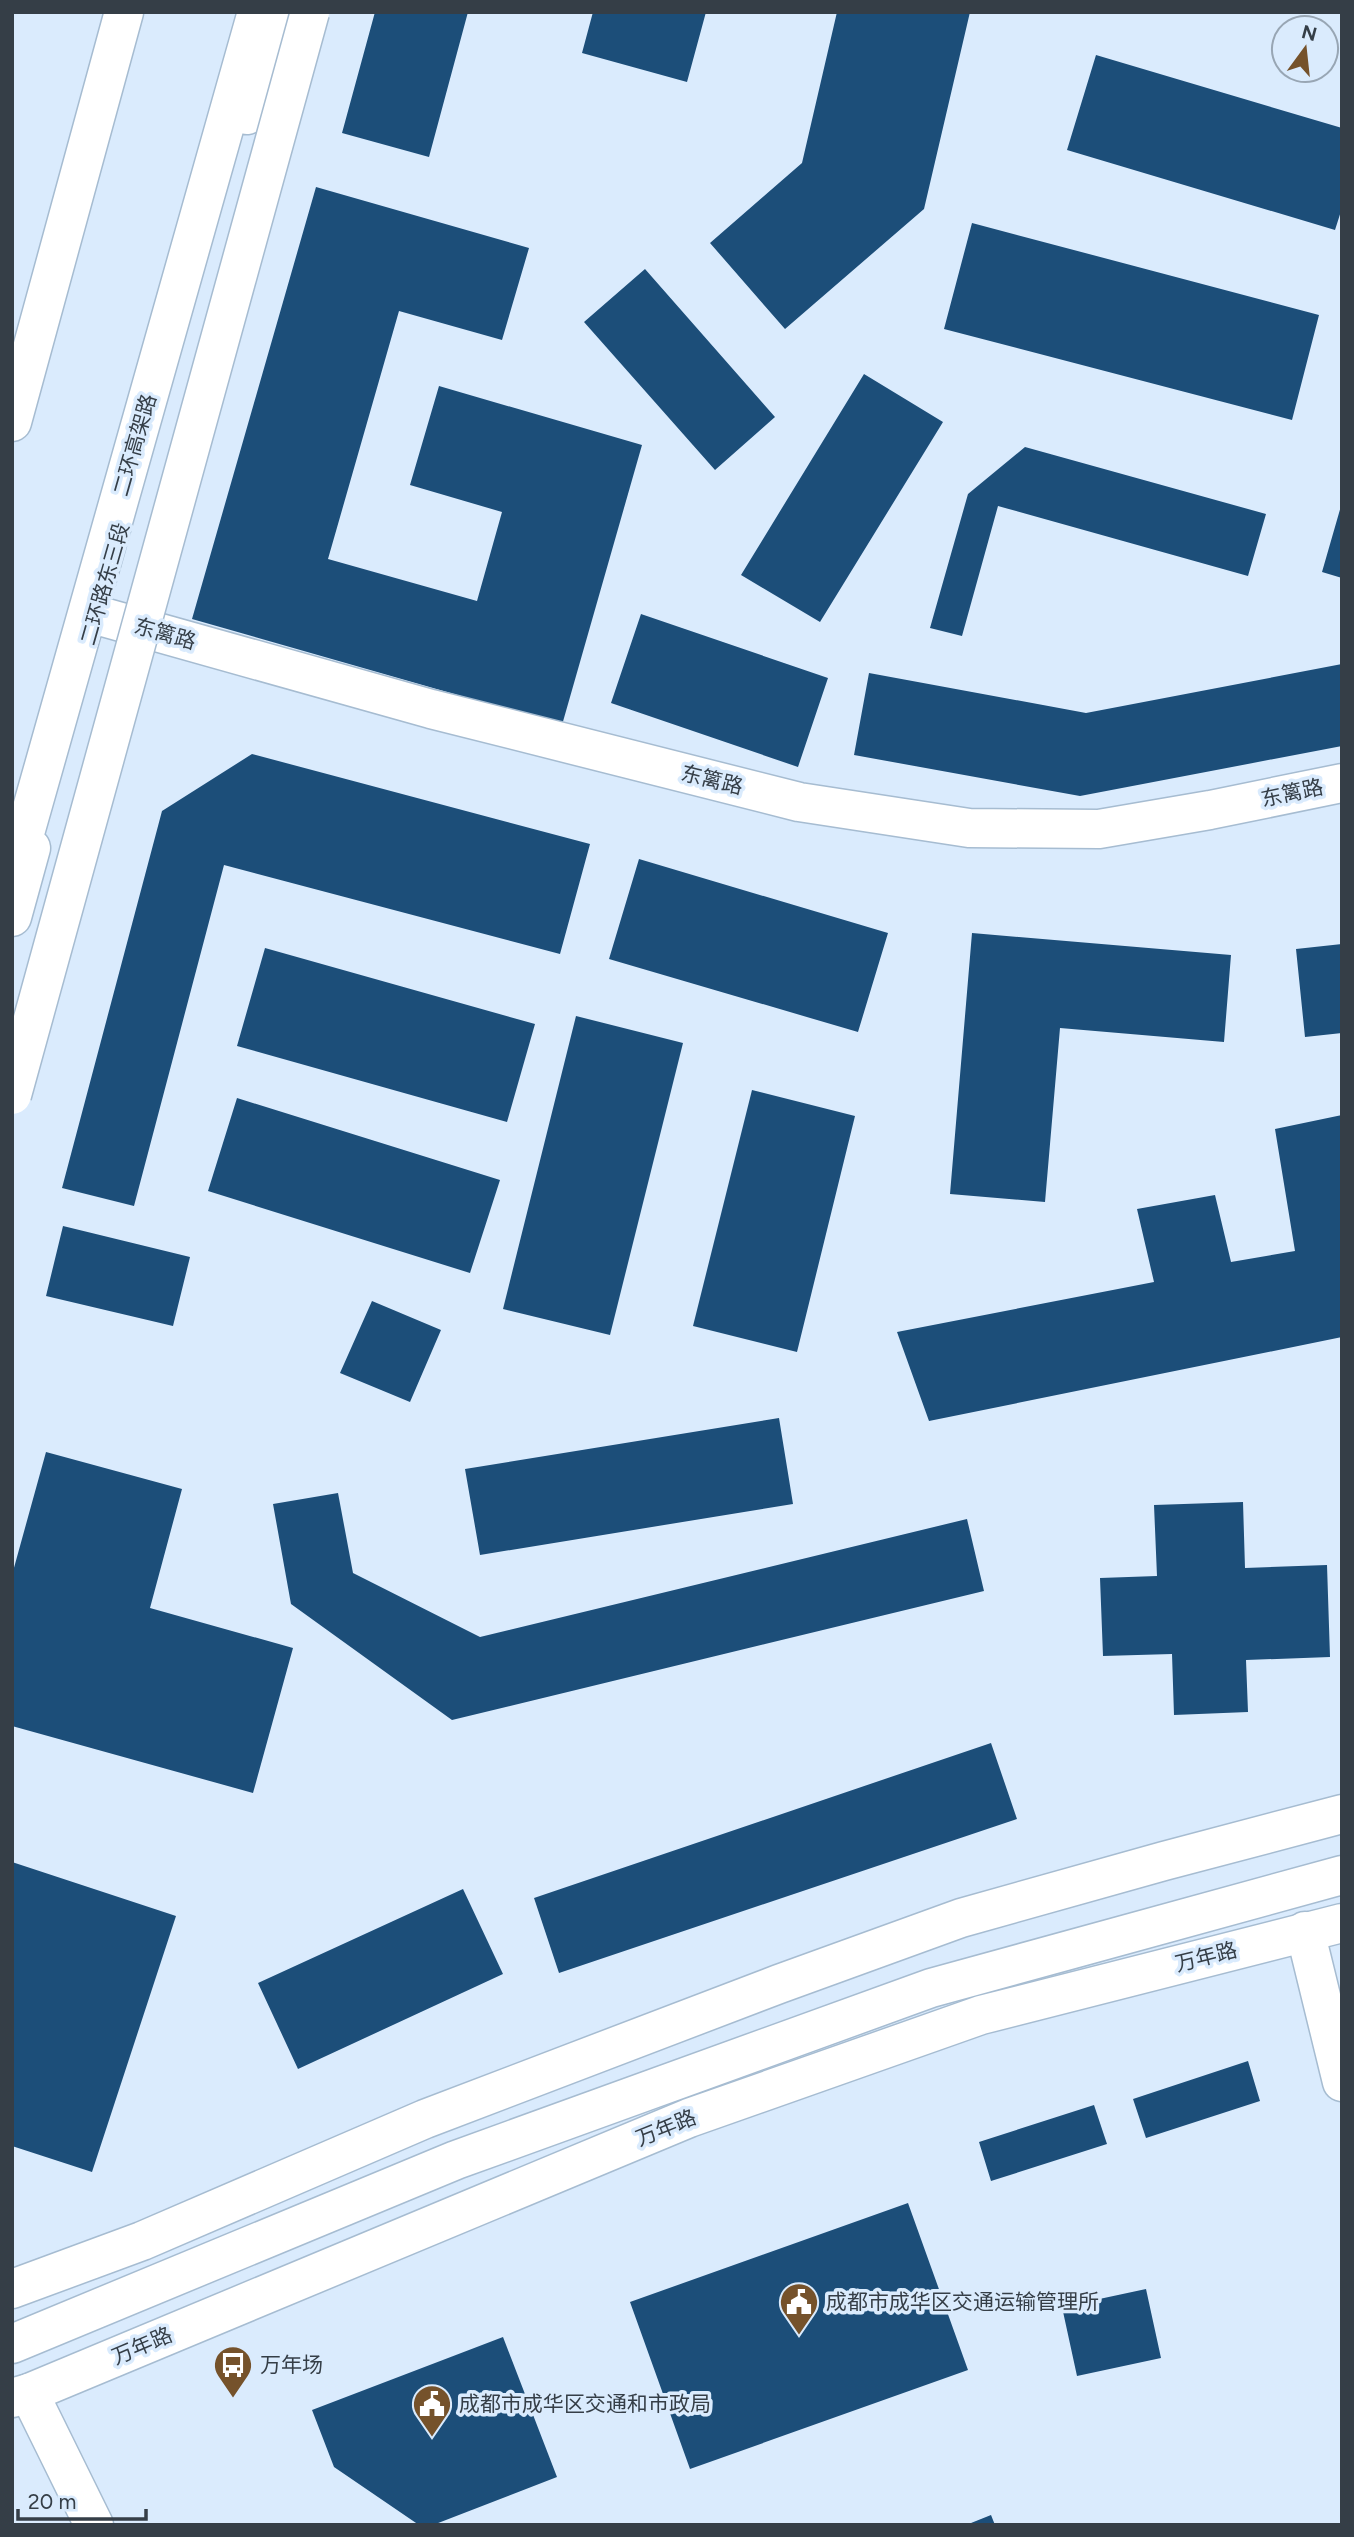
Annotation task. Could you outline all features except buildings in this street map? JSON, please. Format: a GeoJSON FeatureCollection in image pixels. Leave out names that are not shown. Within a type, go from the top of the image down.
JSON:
{"type":"FeatureCollection","features":[{"type":"Feature","properties":{"kind":"main road","name":"二环高架路"},"geometry":{"type":"LineString","coordinates":[[12,879],[257,12]]}},
{"type":"Feature","properties":{"kind":"main road","name":"二环路东三段"},"geometry":{"type":"LineString","coordinates":[[12,917],[96,615],[278,12]]}},
{"type":"Feature","properties":{"kind":"main road"},"geometry":{"type":"LineString","coordinates":[[12,1095],[310,12]]}},
{"type":"Feature","properties":{"kind":"main road"},"geometry":{"type":"LineString","coordinates":[[12,358],[121,13]]}},
{"type":"Feature","properties":{"kind":"main road"},"geometry":{"type":"LineString","coordinates":[[12,422],[121,13]]}},
{"type":"Feature","properties":{"kind":"main road","name":"东篱路"},"geometry":{"type":"LineString","coordinates":[[96,615],[431,709],[799,802],[969,828],[1100,829],[1342,783]]}},
{"type":"Feature","properties":{"kind":"main road"},"geometry":{"type":"LineString","coordinates":[[12,2289],[142,2241],[425,2119],[779,1984],[961,1918],[1342,1814]]}},
{"type":"Feature","properties":{"kind":"main road"},"geometry":{"type":"LineString","coordinates":[[12,2344],[456,2160],[931,1988],[1342,1875]]}},
{"type":"Feature","properties":{"kind":"main road","name":"万年路"},"geometry":{"type":"LineString","coordinates":[[21,2395],[690,2118],[981,2015],[1342,1923]]}},
{"type":"Feature","properties":{"kind":"main road"},"geometry":{"type":"LineString","coordinates":[[1305,1931],[1342,2082]]}},
{"type":"Feature","properties":{"kind":"main road"},"geometry":{"type":"LineString","coordinates":[[21,2395],[94,2525]]}},
{"type":"Feature","properties":{"kind":"place","name":"成都市成华区交通运输管理所"},"geometry":{"type":"Point","coordinates":[799,2336]}},
{"type":"Feature","properties":{"kind":"place","name":"万年场"},"geometry":{"type":"Point","coordinates":[233,2399]}},
{"type":"Feature","properties":{"kind":"place","name":"成都市成华区交通和市政局"},"geometry":{"type":"Point","coordinates":[432,2438]}}]}
